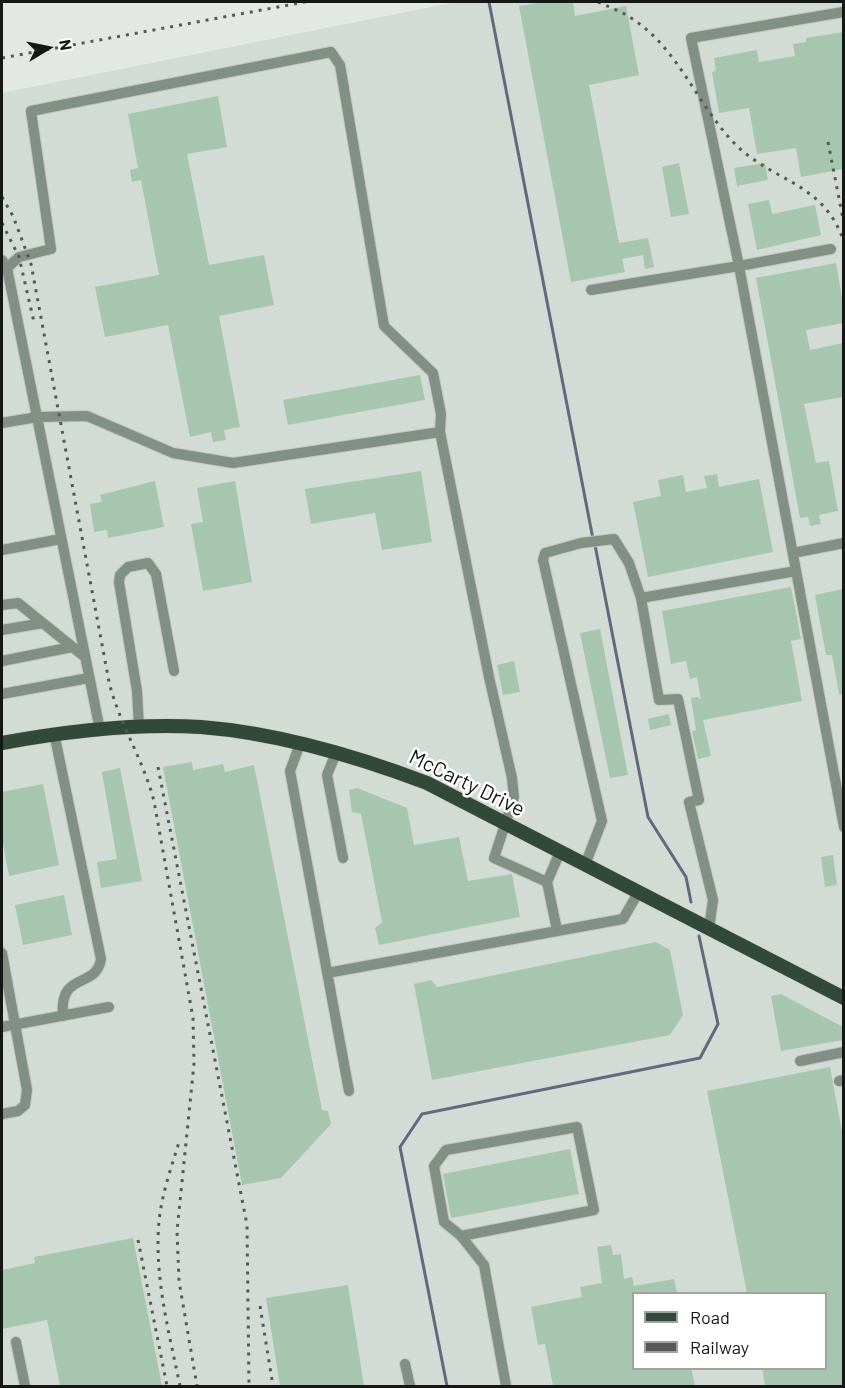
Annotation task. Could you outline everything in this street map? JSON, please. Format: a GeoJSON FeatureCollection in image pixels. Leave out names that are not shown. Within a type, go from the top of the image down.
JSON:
{"type":"FeatureCollection","features":[{"type":"Feature","properties":{"kind":"main road","name":"McCarty Drive"},"geometry":{"type":"LineString","coordinates":[[2,743],[54,733],[139,728],[201,728],[300,744],[336,753],[427,783],[843,998]]}},
{"type":"Feature","properties":{"kind":"street"},"geometry":{"type":"LineString","coordinates":[[843,12],[691,38],[706,96],[739,266],[843,827]]}},
{"type":"Feature","properties":{"kind":"street"},"geometry":{"type":"LineString","coordinates":[[100,730],[4,264],[19,257],[51,249],[31,111],[330,52],[340,65],[384,326],[433,374],[441,414],[440,432],[489,677],[512,778],[514,797],[494,858],[547,882]]}},
{"type":"Feature","properties":{"kind":"street"},"geometry":{"type":"LineString","coordinates":[[591,290],[831,249]]}},
{"type":"Feature","properties":{"kind":"street"},"geometry":{"type":"LineString","coordinates":[[2,423],[37,417],[87,416],[173,453],[234,463],[440,432]]}},
{"type":"Feature","properties":{"kind":"street"},"geometry":{"type":"LineString","coordinates":[[2,550],[61,539]]}},
{"type":"Feature","properties":{"kind":"street"},"geometry":{"type":"LineString","coordinates":[[585,865],[602,821],[543,560],[545,553],[586,542],[614,539],[629,563],[641,598],[658,700],[678,699],[699,800],[688,802],[713,900],[709,929]]}},
{"type":"Feature","properties":{"kind":"street"},"geometry":{"type":"LineString","coordinates":[[793,553],[843,543]]}},
{"type":"Feature","properties":{"kind":"street"},"geometry":{"type":"LineString","coordinates":[[139,728],[137,691],[119,582],[120,575],[128,567],[148,563],[156,574],[174,671]]}},
{"type":"Feature","properties":{"kind":"street"},"geometry":{"type":"LineString","coordinates":[[641,598],[796,571]]}},
{"type":"Feature","properties":{"kind":"street"},"geometry":{"type":"LineString","coordinates":[[2,605],[18,603],[85,657]]}},
{"type":"Feature","properties":{"kind":"street"},"geometry":{"type":"LineString","coordinates":[[2,630],[43,623]]}},
{"type":"Feature","properties":{"kind":"street"},"geometry":{"type":"LineString","coordinates":[[2,661],[72,647]]}},
{"type":"Feature","properties":{"kind":"street"},"geometry":{"type":"LineString","coordinates":[[2,694],[89,678]]}},
{"type":"Feature","properties":{"kind":"street"},"geometry":{"type":"LineString","coordinates":[[54,733],[101,959],[100,967],[94,973],[65,991],[62,1000],[63,1016]]}},
{"type":"Feature","properties":{"kind":"street"},"geometry":{"type":"LineString","coordinates":[[300,744],[290,771],[349,1091]]}},
{"type":"Feature","properties":{"kind":"street"},"geometry":{"type":"LineString","coordinates":[[336,753],[327,775],[343,858]]}},
{"type":"Feature","properties":{"kind":"street"},"geometry":{"type":"LineString","coordinates":[[557,930],[547,882],[560,852]]}},
{"type":"Feature","properties":{"kind":"street"},"geometry":{"type":"LineString","coordinates":[[327,973],[623,919],[638,892]]}},
{"type":"Feature","properties":{"kind":"street"},"geometry":{"type":"LineString","coordinates":[[2,953],[27,1090],[25,1105],[18,1111],[2,1114]]}},
{"type":"Feature","properties":{"kind":"street"},"geometry":{"type":"LineString","coordinates":[[2,1027],[109,1007]]}},
{"type":"Feature","properties":{"kind":"street"},"geometry":{"type":"LineString","coordinates":[[800,1061],[843,1053]]}},
{"type":"Feature","properties":{"kind":"street"},"geometry":{"type":"LineString","coordinates":[[461,1236],[594,1210],[577,1127],[446,1150],[434,1166],[444,1222],[461,1236],[484,1265],[506,1386]]}},
{"type":"Feature","properties":{"kind":"street"},"geometry":{"type":"LineString","coordinates":[[16,1342],[25,1386]]}},
{"type":"Feature","properties":{"kind":"street"},"geometry":{"type":"LineString","coordinates":[[405,1364],[410,1386]]}},
{"type":"Feature","properties":{"kind":"shaded area"},"geometry":{"type":"Polygon","coordinates":[[[456,2],[843,2],[843,1386],[2,1386],[2,93],[456,2]]]}},
{"type":"Feature","properties":{"kind":"building"},"geometry":{"type":"Polygon","coordinates":[[[543,2],[573,2],[575,16],[626,6],[639,75],[589,85],[619,243],[648,238],[654,267],[645,269],[643,255],[622,259],[625,272],[571,282],[519,6],[543,2]]]}},
{"type":"Feature","properties":{"kind":"building"},"geometry":{"type":"Polygon","coordinates":[[[843,32],[843,169],[801,177],[796,148],[757,154],[749,108],[719,113],[712,72],[716,71],[714,58],[757,50],[759,62],[795,56],[793,44],[806,42],[806,38],[843,32]]]}},
{"type":"Feature","properties":{"kind":"building"},"geometry":{"type":"Polygon","coordinates":[[[218,96],[227,147],[187,154],[209,265],[264,255],[274,305],[219,316],[240,427],[224,430],[226,440],[213,442],[211,432],[190,437],[168,325],[105,337],[95,287],[159,275],[141,180],[132,182],[130,170],[138,168],[128,114],[218,96]]]}},
{"type":"Feature","properties":{"kind":"building"},"geometry":{"type":"Polygon","coordinates":[[[679,163],[689,214],[671,217],[662,167],[679,163]]]}},
{"type":"Feature","properties":{"kind":"building"},"geometry":{"type":"Polygon","coordinates":[[[765,163],[768,180],[737,186],[734,168],[765,163]]]}},
{"type":"Feature","properties":{"kind":"building"},"geometry":{"type":"Polygon","coordinates":[[[769,200],[772,214],[815,205],[821,235],[757,250],[748,204],[769,200]]]}},
{"type":"Feature","properties":{"kind":"building"},"geometry":{"type":"Polygon","coordinates":[[[836,263],[843,304],[843,323],[806,330],[810,350],[843,343],[843,397],[804,404],[816,463],[829,461],[838,511],[819,515],[821,524],[810,526],[808,517],[800,518],[756,278],[836,263]]]}},
{"type":"Feature","properties":{"kind":"building"},"geometry":{"type":"Polygon","coordinates":[[[420,375],[425,400],[288,425],[283,400],[420,375]]]}},
{"type":"Feature","properties":{"kind":"building"},"geometry":{"type":"Polygon","coordinates":[[[421,471],[432,542],[382,550],[375,513],[311,524],[305,489],[421,471]]]}},
{"type":"Feature","properties":{"kind":"building"},"geometry":{"type":"Polygon","coordinates":[[[717,474],[719,487],[759,479],[773,552],[648,577],[633,502],[661,496],[658,480],[683,475],[686,492],[707,488],[704,476],[717,474]]]}},
{"type":"Feature","properties":{"kind":"building"},"geometry":{"type":"Polygon","coordinates":[[[155,481],[164,527],[108,538],[107,530],[94,532],[90,504],[102,502],[100,495],[155,481]]]}},
{"type":"Feature","properties":{"kind":"building"},"geometry":{"type":"Polygon","coordinates":[[[235,481],[252,582],[203,591],[191,524],[203,522],[197,488],[235,481]]]}},
{"type":"Feature","properties":{"kind":"building"},"geometry":{"type":"Polygon","coordinates":[[[791,587],[801,639],[791,641],[802,701],[703,720],[711,756],[698,759],[692,731],[696,730],[691,698],[698,697],[701,700],[697,677],[690,679],[686,661],[671,664],[662,611],[791,587]]]}},
{"type":"Feature","properties":{"kind":"building"},"geometry":{"type":"Polygon","coordinates":[[[843,589],[843,694],[839,694],[832,655],[826,655],[815,595],[843,589]]]}},
{"type":"Feature","properties":{"kind":"building"},"geometry":{"type":"Polygon","coordinates":[[[600,629],[628,775],[610,778],[580,633],[600,629]]]}},
{"type":"Feature","properties":{"kind":"building"},"geometry":{"type":"Polygon","coordinates":[[[514,661],[520,692],[503,695],[497,665],[514,661]]]}},
{"type":"Feature","properties":{"kind":"building"},"geometry":{"type":"Polygon","coordinates":[[[669,714],[671,725],[650,730],[648,719],[669,714]]]}},
{"type":"Feature","properties":{"kind":"building"},"geometry":{"type":"Polygon","coordinates":[[[192,762],[193,770],[223,764],[225,772],[254,765],[322,1110],[328,1111],[331,1124],[281,1178],[242,1185],[163,767],[192,762]]]}},
{"type":"Feature","properties":{"kind":"building"},"geometry":{"type":"Polygon","coordinates":[[[120,768],[142,881],[101,888],[97,862],[117,859],[102,772],[120,768]]]}},
{"type":"Feature","properties":{"kind":"building"},"geometry":{"type":"Polygon","coordinates":[[[43,784],[59,865],[9,876],[2,838],[2,792],[43,784]]]}},
{"type":"Feature","properties":{"kind":"building"},"geometry":{"type":"Polygon","coordinates":[[[357,788],[407,808],[414,845],[459,837],[468,881],[512,874],[520,917],[379,945],[375,928],[382,922],[361,814],[352,812],[349,790],[357,788]]]}},
{"type":"Feature","properties":{"kind":"building"},"geometry":{"type":"Polygon","coordinates":[[[833,855],[837,885],[825,887],[821,857],[833,855]]]}},
{"type":"Feature","properties":{"kind":"building"},"geometry":{"type":"Polygon","coordinates":[[[64,895],[72,935],[23,945],[15,905],[64,895]]]}},
{"type":"Feature","properties":{"kind":"building"},"geometry":{"type":"Polygon","coordinates":[[[656,942],[670,950],[683,1015],[670,1035],[432,1080],[414,984],[431,980],[437,987],[656,942]]]}},
{"type":"Feature","properties":{"kind":"building"},"geometry":{"type":"Polygon","coordinates":[[[781,994],[843,1027],[843,1040],[781,1051],[771,996],[781,994]]]}},
{"type":"Feature","properties":{"kind":"building"},"geometry":{"type":"Polygon","coordinates":[[[830,1067],[843,1137],[843,1386],[765,1386],[762,1370],[827,1370],[827,1292],[747,1292],[707,1091],[830,1067]]]}},
{"type":"Feature","properties":{"kind":"building"},"geometry":{"type":"Polygon","coordinates":[[[570,1149],[579,1194],[451,1218],[443,1174],[570,1149]]]}},
{"type":"Feature","properties":{"kind":"building"},"geometry":{"type":"Polygon","coordinates":[[[133,1238],[162,1386],[60,1386],[47,1320],[2,1329],[2,1270],[35,1263],[34,1257],[133,1238]]]}},
{"type":"Feature","properties":{"kind":"building"},"geometry":{"type":"Polygon","coordinates":[[[611,1245],[613,1255],[621,1254],[624,1279],[632,1277],[634,1286],[674,1279],[677,1292],[632,1292],[632,1370],[691,1370],[695,1386],[553,1386],[545,1344],[538,1345],[531,1307],[582,1297],[580,1287],[602,1283],[597,1247],[611,1245]]]}},
{"type":"Feature","properties":{"kind":"building"},"geometry":{"type":"Polygon","coordinates":[[[348,1285],[364,1386],[280,1386],[266,1298],[348,1285]]]}},
{"type":"Feature","properties":{"kind":"waterway"},"geometry":{"type":"LineString","coordinates":[[489,2],[593,539]]}},
{"type":"Feature","properties":{"kind":"waterway"},"geometry":{"type":"LineString","coordinates":[[595,545],[648,817],[686,877],[691,902]]}},
{"type":"Feature","properties":{"kind":"waterway"},"geometry":{"type":"LineString","coordinates":[[447,1386],[400,1147],[422,1114],[700,1058],[718,1024],[699,936]]}},
{"type":"Feature","properties":{"kind":"railway"},"geometry":{"type":"LineString","coordinates":[[2,58],[305,2]]}},
{"type":"Feature","properties":{"kind":"railway"},"geometry":{"type":"LineString","coordinates":[[598,2],[619,11],[648,31],[662,45],[711,115],[738,147],[812,196],[835,222],[844,242]]}},
{"type":"Feature","properties":{"kind":"railway"},"geometry":{"type":"LineString","coordinates":[[828,142],[844,224]]}},
{"type":"Feature","properties":{"kind":"railway"},"geometry":{"type":"LineString","coordinates":[[2,197],[13,216],[31,264],[109,682],[154,801],[193,1018],[194,1064],[177,1231],[179,1281],[197,1386]]}},
{"type":"Feature","properties":{"kind":"railway"},"geometry":{"type":"LineString","coordinates":[[2,223],[19,257],[34,322]]}},
{"type":"Feature","properties":{"kind":"railway"},"geometry":{"type":"LineString","coordinates":[[158,767],[247,1225],[249,1386]]}},
{"type":"Feature","properties":{"kind":"railway"},"geometry":{"type":"LineString","coordinates":[[180,1139],[162,1200],[158,1242],[164,1304],[180,1386]]}},
{"type":"Feature","properties":{"kind":"railway"},"geometry":{"type":"LineString","coordinates":[[138,1240],[167,1386]]}},
{"type":"Feature","properties":{"kind":"railway"},"geometry":{"type":"LineString","coordinates":[[260,1306],[273,1386]]}}]}
